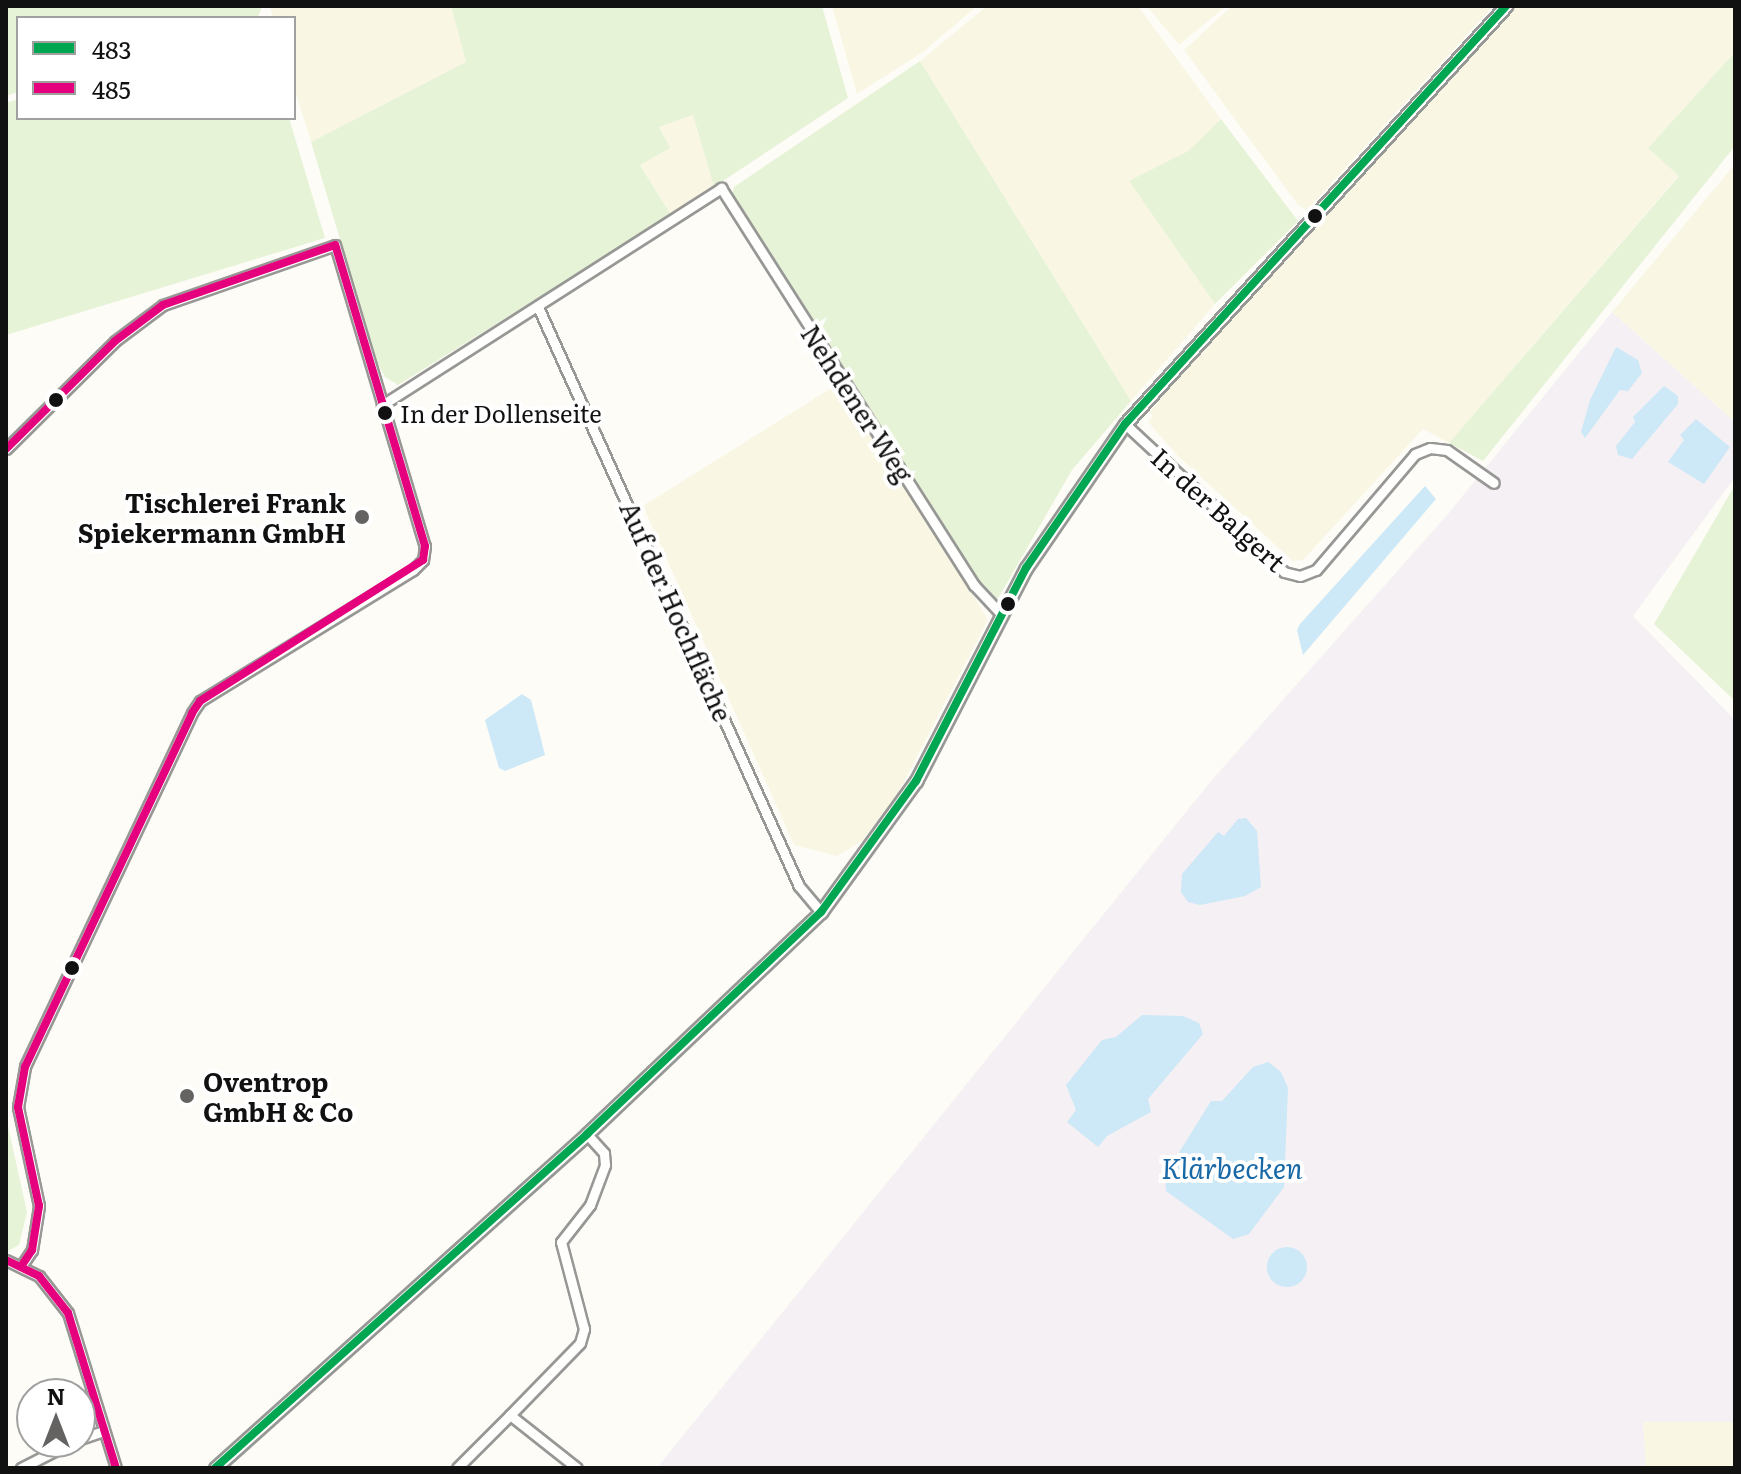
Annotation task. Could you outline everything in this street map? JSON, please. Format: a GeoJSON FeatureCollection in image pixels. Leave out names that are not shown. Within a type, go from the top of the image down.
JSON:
{"type":"FeatureCollection","features":[{"type":"Feature","properties":{"kind":"street"},"geometry":{"type":"LineString","coordinates":[[215,1468],[587,1134],[821,912],[916,781],[1041,541],[1125,424],[1506,6]]}},
{"type":"Feature","properties":{"kind":"street","name":"Nehdener Weg"},"geometry":{"type":"LineString","coordinates":[[538,307],[721,188],[974,585],[1001,614]]}},
{"type":"Feature","properties":{"kind":"street"},"geometry":{"type":"LineString","coordinates":[[6,449],[115,341],[163,305],[335,245],[425,546],[423,560],[200,701],[192,713],[25,1067],[18,1107],[39,1206],[32,1250],[22,1265]]}},
{"type":"Feature","properties":{"kind":"street"},"geometry":{"type":"LineString","coordinates":[[382,405],[538,307]]}},
{"type":"Feature","properties":{"kind":"street","name":"Auf der Hochfläche"},"geometry":{"type":"LineString","coordinates":[[538,307],[799,886],[821,912]]}},
{"type":"Feature","properties":{"kind":"street","name":"In der Balgert"},"geometry":{"type":"LineString","coordinates":[[1125,424],[1284,572],[1300,576],[1316,570],[1415,454],[1430,448],[1447,450],[1494,483]]}},
{"type":"Feature","properties":{"kind":"street"},"geometry":{"type":"LineString","coordinates":[[457,1468],[580,1343],[584,1329],[561,1242],[590,1205],[605,1165],[604,1153],[587,1134]]}},
{"type":"Feature","properties":{"kind":"street"},"geometry":{"type":"LineString","coordinates":[[6,1260],[22,1265],[46,1282],[68,1313],[116,1468]]}},
{"type":"Feature","properties":{"kind":"street"},"geometry":{"type":"LineString","coordinates":[[510,1415],[577,1468]]}},
{"type":"Feature","properties":{"kind":"street"},"geometry":{"type":"LineString","coordinates":[[96,1433],[103,1431]]}},
{"type":"Feature","properties":{"kind":"street"},"geometry":{"type":"LineString","coordinates":[[21,1468],[41,1458]]}},
{"type":"Feature","properties":{"kind":"shaded area"},"geometry":{"type":"Polygon","coordinates":[[[270,6],[451,6],[466,62],[311,142],[296,93],[296,16],[272,16],[270,6]]]}},
{"type":"Feature","properties":{"kind":"shaded area"},"geometry":{"type":"Polygon","coordinates":[[[832,6],[977,6],[923,52],[857,94],[832,6]]]}},
{"type":"Feature","properties":{"kind":"shaded area"},"geometry":{"type":"Polygon","coordinates":[[[987,6],[1138,6],[1221,119],[1188,151],[1130,181],[1215,304],[1131,401],[920,61],[987,6]]]}},
{"type":"Feature","properties":{"kind":"shaded area"},"geometry":{"type":"Polygon","coordinates":[[[1147,6],[1226,6],[1179,45],[1147,6]]]}},
{"type":"Feature","properties":{"kind":"shaded area"},"geometry":{"type":"Polygon","coordinates":[[[1232,6],[1493,6],[1307,210],[1298,205],[1184,50],[1232,6]]]}},
{"type":"Feature","properties":{"kind":"shaded area"},"geometry":{"type":"Polygon","coordinates":[[[1518,6],[1735,6],[1735,52],[1648,148],[1679,175],[1449,443],[1423,429],[1303,560],[1293,561],[1179,457],[1148,422],[1153,416],[1150,412],[1218,325],[1518,6]]]}},
{"type":"Feature","properties":{"kind":"shaded area"},"geometry":{"type":"Polygon","coordinates":[[[693,115],[714,187],[671,215],[640,164],[669,148],[659,127],[693,115]]]}},
{"type":"Feature","properties":{"kind":"shaded area"},"geometry":{"type":"Polygon","coordinates":[[[1735,164],[1735,422],[1612,312],[1735,164]]]}},
{"type":"Feature","properties":{"kind":"shaded area"},"geometry":{"type":"Polygon","coordinates":[[[1612,312],[1735,422],[1735,477],[1633,616],[1735,720],[1735,1422],[1644,1422],[1646,1468],[657,1468],[1211,781],[1448,514],[1612,312]]]}},
{"type":"Feature","properties":{"kind":"shaded area"},"geometry":{"type":"Polygon","coordinates":[[[844,380],[988,620],[899,791],[862,841],[837,856],[794,845],[643,506],[844,380]]]}},
{"type":"Feature","properties":{"kind":"shaded area"},"geometry":{"type":"Polygon","coordinates":[[[1643,1422],[1735,1422],[1735,1468],[1646,1468],[1643,1422]]]}},
{"type":"Feature","properties":{"kind":"green space"},"geometry":{"type":"Polygon","coordinates":[[[6,6],[260,6],[258,16],[16,16],[16,93],[6,96],[6,6]]]}},
{"type":"Feature","properties":{"kind":"green space"},"geometry":{"type":"Polygon","coordinates":[[[451,6],[822,6],[848,98],[714,187],[693,115],[659,127],[670,148],[640,165],[671,215],[398,385],[385,377],[376,360],[311,142],[466,62],[451,6]]]}},
{"type":"Feature","properties":{"kind":"green space"},"geometry":{"type":"Polygon","coordinates":[[[1735,52],[1735,146],[1483,461],[1449,443],[1679,176],[1648,148],[1735,52]]]}},
{"type":"Feature","properties":{"kind":"green space"},"geometry":{"type":"Polygon","coordinates":[[[920,61],[1131,401],[1072,470],[996,602],[986,594],[732,196],[734,187],[920,61]]]}},
{"type":"Feature","properties":{"kind":"green space"},"geometry":{"type":"Polygon","coordinates":[[[16,100],[16,120],[290,120],[325,238],[6,335],[6,103],[16,100]]]}},
{"type":"Feature","properties":{"kind":"green space"},"geometry":{"type":"Polygon","coordinates":[[[1221,119],[1298,221],[1215,304],[1129,181],[1188,151],[1221,119]]]}},
{"type":"Feature","properties":{"kind":"green space"},"geometry":{"type":"Polygon","coordinates":[[[1735,485],[1735,701],[1654,624],[1735,485]]]}},
{"type":"Feature","properties":{"kind":"green space"},"geometry":{"type":"Polygon","coordinates":[[[6,1117],[27,1212],[19,1245],[6,1252],[6,1117]]]}},
{"type":"Feature","properties":{"kind":"water"},"geometry":{"type":"Polygon","coordinates":[[[1616,347],[1638,360],[1642,373],[1628,391],[1620,390],[1585,438],[1581,432],[1590,400],[1616,347]]]}},
{"type":"Feature","properties":{"kind":"water"},"geometry":{"type":"Polygon","coordinates":[[[1664,386],[1678,396],[1678,404],[1632,459],[1618,455],[1616,446],[1635,422],[1633,417],[1664,386]]]}},
{"type":"Feature","properties":{"kind":"water"},"geometry":{"type":"Polygon","coordinates":[[[1696,419],[1730,447],[1704,484],[1668,462],[1684,440],[1680,435],[1696,419]]]}},
{"type":"Feature","properties":{"kind":"water"},"geometry":{"type":"Polygon","coordinates":[[[1425,486],[1436,499],[1303,655],[1297,630],[1300,624],[1425,486]]]}},
{"type":"Feature","properties":{"kind":"water"},"geometry":{"type":"Polygon","coordinates":[[[522,694],[531,700],[545,755],[505,771],[499,768],[485,720],[522,694]]]}},
{"type":"Feature","properties":{"kind":"water"},"geometry":{"type":"Polygon","coordinates":[[[1246,818],[1257,831],[1261,887],[1245,896],[1200,905],[1188,902],[1181,892],[1182,874],[1218,832],[1224,836],[1238,819],[1246,818]]]}},
{"type":"Feature","properties":{"kind":"water"},"geometry":{"type":"Polygon","coordinates":[[[1142,1015],[1183,1016],[1199,1023],[1203,1034],[1148,1099],[1151,1112],[1107,1136],[1098,1147],[1067,1122],[1076,1110],[1066,1085],[1102,1040],[1116,1037],[1142,1015]]]}},
{"type":"Feature","properties":{"kind":"water","name":"Klärbecken"},"geometry":{"type":"Polygon","coordinates":[[[1268,1062],[1281,1072],[1288,1088],[1284,1187],[1249,1234],[1233,1239],[1166,1191],[1165,1175],[1211,1101],[1222,1101],[1253,1067],[1268,1062]]]}},
{"type":"Feature","properties":{"kind":"water"},"geometry":{"type":"Polygon","coordinates":[[[1287,1247],[1301,1253],[1307,1267],[1301,1281],[1287,1287],[1273,1281],[1267,1267],[1273,1253],[1287,1247]]]}},
{"type":"Feature","properties":{"kind":"transit line","name":"483"},"geometry":{"type":"LineString","coordinates":[[215,1468],[587,1134],[821,912],[916,781],[1026,568],[1125,424],[1506,6]]}},
{"type":"Feature","properties":{"kind":"transit line","name":"485"},"geometry":{"type":"LineString","coordinates":[[6,449],[115,341],[163,305],[335,245]]}},
{"type":"Feature","properties":{"kind":"transit line","name":"485"},"geometry":{"type":"LineString","coordinates":[[22,1265],[32,1250],[39,1206],[18,1107],[25,1067],[192,713],[200,701],[423,560],[425,546],[335,245]]}},
{"type":"Feature","properties":{"kind":"transit line","name":"485"},"geometry":{"type":"LineString","coordinates":[[6,1260],[39,1276],[68,1313],[116,1468]]}},
{"type":"Feature","properties":{"kind":"place","name":"In der Dollenseite"},"geometry":{"type":"Point","coordinates":[385,413]}},
{"type":"Feature","properties":{"kind":"place","name":"Tischlerei Frank Spiekermann GmbH"},"geometry":{"type":"Point","coordinates":[362,517]}},
{"type":"Feature","properties":{"kind":"place","name":"Oventrop GmbH & Co"},"geometry":{"type":"Point","coordinates":[187,1096]}}]}
